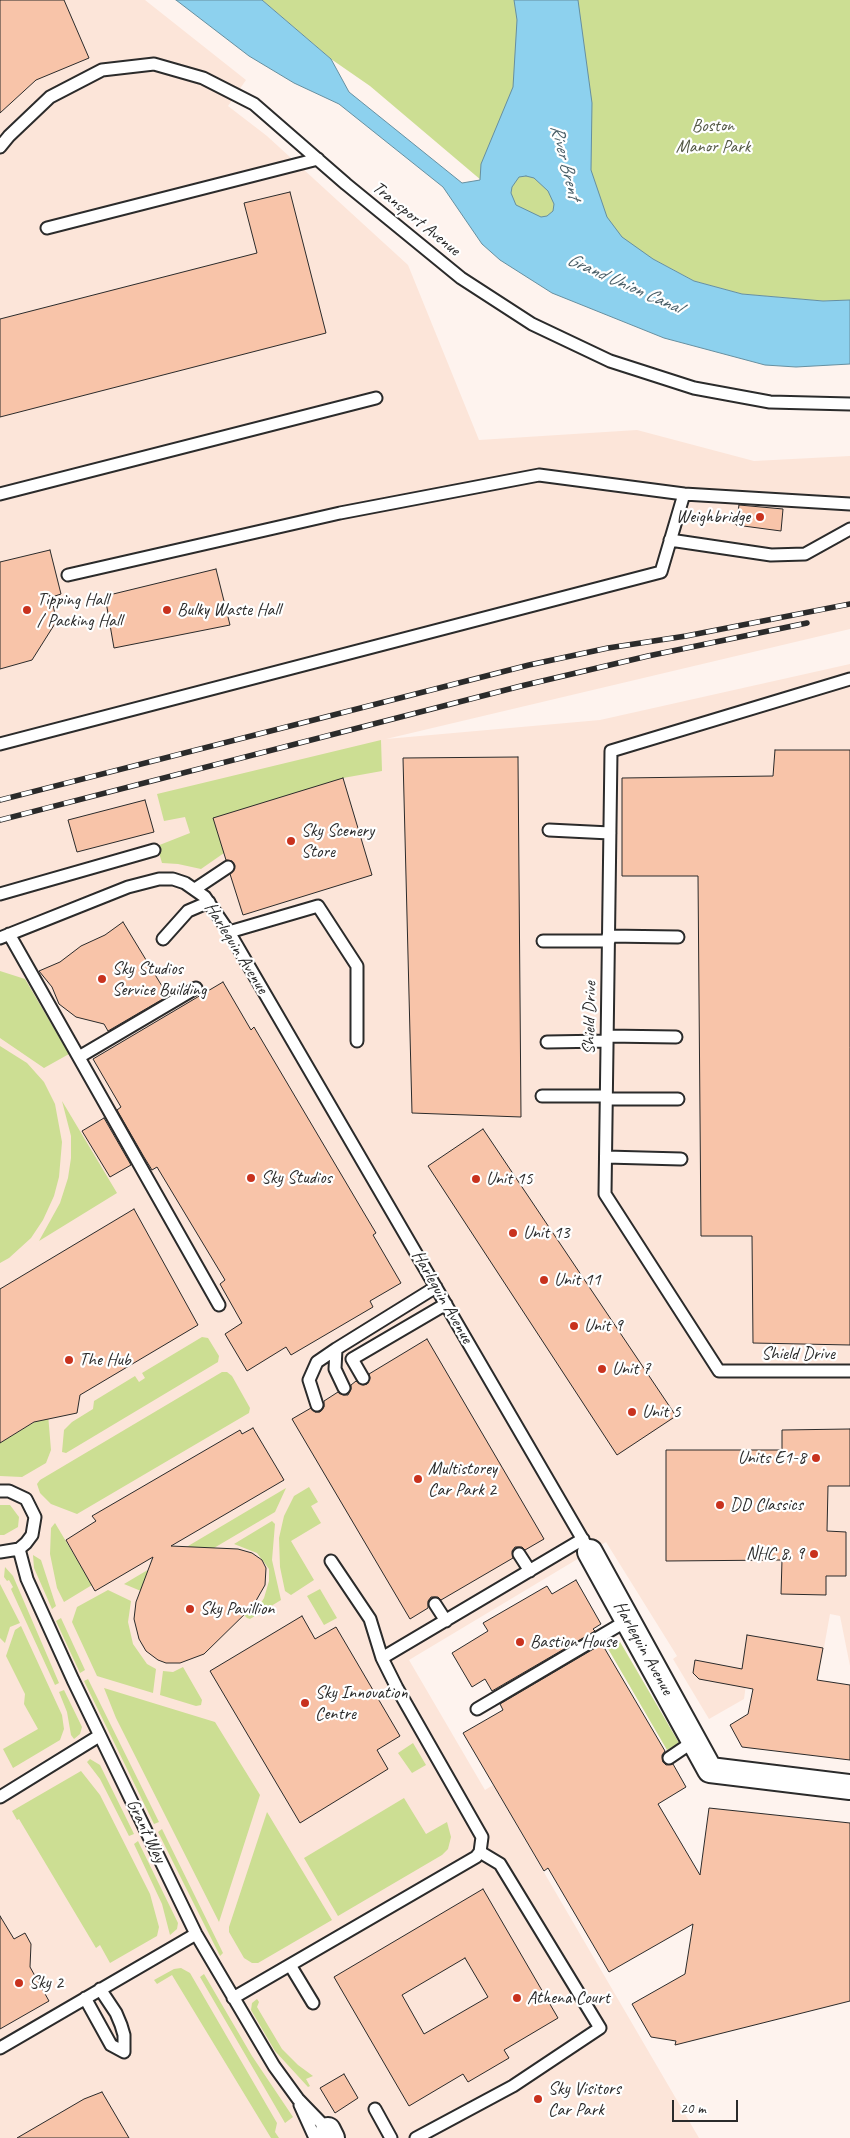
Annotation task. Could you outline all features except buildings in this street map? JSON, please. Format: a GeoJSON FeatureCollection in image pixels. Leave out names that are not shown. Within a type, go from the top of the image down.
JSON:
{"type":"FeatureCollection","features":[{"type":"Feature","properties":{"kind":"street","name":"Harlequin Avenue"},"geometry":{"type":"LineString","coordinates":[[587,1545],[710,1770],[850,1787]]}},
{"type":"Feature","properties":{"kind":"lane","name":"Transport Avenue"},"geometry":{"type":"LineString","coordinates":[[0,147],[8,136],[50,97],[102,70],[154,64],[203,78],[254,104],[461,278],[532,324],[610,361],[694,388],[770,402],[850,404]]}},
{"type":"Feature","properties":{"kind":"lane"},"geometry":{"type":"LineString","coordinates":[[47,228],[318,159]]}},
{"type":"Feature","properties":{"kind":"lane"},"geometry":{"type":"LineString","coordinates":[[0,494],[376,398]]}},
{"type":"Feature","properties":{"kind":"lane"},"geometry":{"type":"LineString","coordinates":[[68,575],[340,513],[539,475],[684,494],[850,504]]}},
{"type":"Feature","properties":{"kind":"lane"},"geometry":{"type":"LineString","coordinates":[[0,744],[661,572],[684,494]]}},
{"type":"Feature","properties":{"kind":"lane"},"geometry":{"type":"LineString","coordinates":[[670,540],[771,555],[804,554],[850,529]]}},
{"type":"Feature","properties":{"kind":"lane","name":"Shield Drive"},"geometry":{"type":"LineString","coordinates":[[850,679],[611,752],[605,1194],[719,1371],[850,1371]]}},
{"type":"Feature","properties":{"kind":"lane"},"geometry":{"type":"LineString","coordinates":[[549,830],[610,834]]}},
{"type":"Feature","properties":{"kind":"lane"},"geometry":{"type":"LineString","coordinates":[[0,894],[154,850]]}},
{"type":"Feature","properties":{"kind":"lane"},"geometry":{"type":"LineString","coordinates":[[195,889],[228,867]]}},
{"type":"Feature","properties":{"kind":"lane","name":"Harlequin Avenue"},"geometry":{"type":"LineString","coordinates":[[4,936],[145,882],[174,879],[195,889],[209,902],[587,1545]]}},
{"type":"Feature","properties":{"kind":"lane"},"geometry":{"type":"LineString","coordinates":[[163,939],[188,911],[209,902]]}},
{"type":"Feature","properties":{"kind":"lane"},"geometry":{"type":"LineString","coordinates":[[228,932],[318,906],[357,966],[357,1041]]}},
{"type":"Feature","properties":{"kind":"lane"},"geometry":{"type":"LineString","coordinates":[[4,936],[78,1057],[219,1305]]}},
{"type":"Feature","properties":{"kind":"lane"},"geometry":{"type":"LineString","coordinates":[[543,940],[678,938]]}},
{"type":"Feature","properties":{"kind":"lane"},"geometry":{"type":"LineString","coordinates":[[78,1057],[196,988]]}},
{"type":"Feature","properties":{"kind":"lane"},"geometry":{"type":"LineString","coordinates":[[548,1042],[676,1037]]}},
{"type":"Feature","properties":{"kind":"lane"},"geometry":{"type":"LineString","coordinates":[[542,1096],[678,1099]]}},
{"type":"Feature","properties":{"kind":"lane"},"geometry":{"type":"LineString","coordinates":[[606,1157],[681,1159]]}},
{"type":"Feature","properties":{"kind":"lane"},"geometry":{"type":"LineString","coordinates":[[316,1405],[309,1380],[317,1362],[436,1287]]}},
{"type":"Feature","properties":{"kind":"lane"},"geometry":{"type":"LineString","coordinates":[[363,1378],[352,1359],[446,1304]]}},
{"type":"Feature","properties":{"kind":"lane"},"geometry":{"type":"LineString","coordinates":[[336,1349],[335,1369],[344,1388]]}},
{"type":"Feature","properties":{"kind":"lane"},"geometry":{"type":"LineString","coordinates":[[0,1491],[19,1494],[32,1507],[35,1526],[32,1535],[19,1549],[0,1552]]}},
{"type":"Feature","properties":{"kind":"lane"},"geometry":{"type":"LineString","coordinates":[[382,1658],[530,1571],[587,1545]]}},
{"type":"Feature","properties":{"kind":"lane","name":"Grant Way"},"geometry":{"type":"LineString","coordinates":[[19,1549],[27,1580],[99,1736],[196,1934],[233,1998],[298,2099],[325,2135]]}},
{"type":"Feature","properties":{"kind":"lane"},"geometry":{"type":"LineString","coordinates":[[519,1554],[530,1571]]}},
{"type":"Feature","properties":{"kind":"lane"},"geometry":{"type":"LineString","coordinates":[[233,1998],[470,1862],[480,1852],[482,1837],[397,1688],[382,1658],[370,1619],[331,1561]]}},
{"type":"Feature","properties":{"kind":"lane"},"geometry":{"type":"LineString","coordinates":[[435,1604],[446,1621]]}},
{"type":"Feature","properties":{"kind":"lane"},"geometry":{"type":"LineString","coordinates":[[477,1709],[628,1620]]}},
{"type":"Feature","properties":{"kind":"lane"},"geometry":{"type":"LineString","coordinates":[[0,1797],[99,1736]]}},
{"type":"Feature","properties":{"kind":"lane"},"geometry":{"type":"LineString","coordinates":[[669,1758],[694,1741]]}},
{"type":"Feature","properties":{"kind":"lane"},"geometry":{"type":"LineString","coordinates":[[416,2138],[513,2086],[600,2028],[500,1864],[480,1852]]}},
{"type":"Feature","properties":{"kind":"lane"},"geometry":{"type":"LineString","coordinates":[[0,2048],[196,1934]]}},
{"type":"Feature","properties":{"kind":"lane"},"geometry":{"type":"LineString","coordinates":[[290,1965],[313,2003]]}},
{"type":"Feature","properties":{"kind":"lane"},"geometry":{"type":"LineString","coordinates":[[84,1998],[111,2045],[124,2052],[124,2035],[121,2025],[116,2013],[100,1989]]}},
{"type":"Feature","properties":{"kind":"lane"},"geometry":{"type":"LineString","coordinates":[[375,2109],[391,2138]]}},
{"type":"Feature","properties":{"kind":"shaded area"},"geometry":{"type":"Polygon","coordinates":[[[0,0],[145,0],[246,80],[228,106],[267,136],[408,265],[479,440],[637,430],[754,461],[850,456],[850,629],[386,739],[600,720],[850,664],[850,1666],[840,1616],[830,1614],[819,1675],[749,1663],[744,1699],[709,1719],[673,1659],[677,1656],[606,1542],[409,1660],[485,1790],[493,1785],[699,2138],[0,2138],[0,0]]]}},
{"type":"Feature","properties":{"kind":"green space","name":"Boston Manor Park"},"geometry":{"type":"Polygon","coordinates":[[[262,0],[850,0],[850,300],[823,301],[742,294],[694,281],[653,259],[514,208],[370,86],[331,59],[262,0]]]}},
{"type":"Feature","properties":{"kind":"green space"},"geometry":{"type":"Polygon","coordinates":[[[381,740],[382,771],[343,778],[201,869],[162,863],[157,846],[190,833],[185,817],[164,821],[157,794],[381,740]]]}},
{"type":"Feature","properties":{"kind":"green space"},"geometry":{"type":"Polygon","coordinates":[[[0,971],[25,979],[69,1054],[44,1068],[0,1038],[0,971]]]}},
{"type":"Feature","properties":{"kind":"green space"},"geometry":{"type":"Polygon","coordinates":[[[0,1046],[27,1063],[44,1082],[55,1104],[62,1142],[59,1177],[54,1196],[43,1220],[31,1238],[9,1258],[0,1263],[0,1046]]]}},
{"type":"Feature","properties":{"kind":"green space"},"geometry":{"type":"Polygon","coordinates":[[[62,1101],[117,1193],[39,1241],[60,1203],[68,1178],[71,1158],[71,1136],[62,1101]]]}},
{"type":"Feature","properties":{"kind":"green space"},"geometry":{"type":"Polygon","coordinates":[[[202,1337],[208,1338],[219,1356],[218,1362],[66,1453],[62,1452],[64,1430],[72,1422],[93,1409],[94,1401],[135,1376],[139,1382],[145,1378],[142,1373],[202,1337]]]}},
{"type":"Feature","properties":{"kind":"green space"},"geometry":{"type":"Polygon","coordinates":[[[222,1372],[227,1372],[232,1376],[250,1408],[249,1413],[77,1514],[51,1504],[40,1493],[37,1484],[40,1480],[222,1372]]]}},
{"type":"Feature","properties":{"kind":"green space"},"geometry":{"type":"Polygon","coordinates":[[[48,1414],[51,1450],[46,1463],[22,1477],[0,1476],[0,1443],[48,1414]]]}},
{"type":"Feature","properties":{"kind":"green space"},"geometry":{"type":"Polygon","coordinates":[[[309,1487],[318,1502],[311,1506],[321,1523],[291,1541],[314,1580],[291,1595],[285,1591],[280,1567],[279,1538],[284,1516],[294,1496],[309,1487]]]}},
{"type":"Feature","properties":{"kind":"green space"},"geometry":{"type":"Polygon","coordinates":[[[286,1488],[275,1512],[141,1591],[124,1584],[286,1488]]]}},
{"type":"Feature","properties":{"kind":"green space"},"geometry":{"type":"Polygon","coordinates":[[[0,1505],[10,1505],[19,1517],[18,1527],[4,1535],[0,1535],[0,1505]]]}},
{"type":"Feature","properties":{"kind":"green space"},"geometry":{"type":"Polygon","coordinates":[[[272,1521],[275,1524],[272,1560],[281,1600],[250,1619],[244,1615],[261,1603],[264,1598],[269,1581],[269,1569],[257,1553],[234,1544],[272,1521]]]}},
{"type":"Feature","properties":{"kind":"green space"},"geometry":{"type":"Polygon","coordinates":[[[55,1523],[92,1585],[64,1602],[57,1588],[50,1554],[51,1528],[55,1523]]]}},
{"type":"Feature","properties":{"kind":"green space"},"geometry":{"type":"Polygon","coordinates":[[[33,1555],[41,1560],[56,1606],[52,1609],[34,1568],[33,1555]]]}},
{"type":"Feature","properties":{"kind":"green space"},"geometry":{"type":"Polygon","coordinates":[[[5,1567],[13,1576],[59,1683],[55,1685],[11,1589],[13,1587],[9,1580],[7,1581],[4,1577],[5,1567]]]}},
{"type":"Feature","properties":{"kind":"green space"},"geometry":{"type":"Polygon","coordinates":[[[0,1584],[20,1623],[10,1627],[5,1643],[0,1638],[0,1584]]]}},
{"type":"Feature","properties":{"kind":"green space"},"geometry":{"type":"Polygon","coordinates":[[[320,1589],[337,1618],[324,1625],[307,1596],[320,1589]]]}},
{"type":"Feature","properties":{"kind":"green space"},"geometry":{"type":"Polygon","coordinates":[[[108,1590],[131,1601],[128,1622],[133,1644],[147,1664],[156,1669],[153,1693],[97,1676],[72,1622],[77,1607],[108,1590]]]}},
{"type":"Feature","properties":{"kind":"green space"},"geometry":{"type":"Polygon","coordinates":[[[61,1618],[85,1670],[80,1673],[56,1621],[61,1618]]]}},
{"type":"Feature","properties":{"kind":"green space"},"geometry":{"type":"Polygon","coordinates":[[[21,1626],[62,1715],[64,1729],[60,1740],[13,1768],[3,1749],[38,1729],[24,1704],[25,1694],[6,1656],[15,1630],[21,1626]]]}},
{"type":"Feature","properties":{"kind":"green space"},"geometry":{"type":"Polygon","coordinates":[[[619,1640],[679,1743],[667,1750],[607,1647],[619,1640]]]}},
{"type":"Feature","properties":{"kind":"green space"},"geometry":{"type":"Polygon","coordinates":[[[183,1667],[202,1700],[201,1705],[196,1706],[160,1695],[163,1671],[173,1672],[183,1667]]]}},
{"type":"Feature","properties":{"kind":"green space"},"geometry":{"type":"Polygon","coordinates":[[[88,1679],[159,1822],[154,1824],[84,1681],[88,1679]]]}},
{"type":"Feature","properties":{"kind":"green space"},"geometry":{"type":"Polygon","coordinates":[[[104,1688],[215,1722],[260,1795],[219,1922],[116,1718],[104,1688]]]}},
{"type":"Feature","properties":{"kind":"green space"},"geometry":{"type":"Polygon","coordinates":[[[64,1690],[82,1727],[80,1734],[74,1739],[71,1735],[67,1712],[59,1692],[64,1690]]]}},
{"type":"Feature","properties":{"kind":"green space"},"geometry":{"type":"Polygon","coordinates":[[[413,1743],[426,1765],[412,1773],[398,1753],[413,1743]]]}},
{"type":"Feature","properties":{"kind":"green space"},"geometry":{"type":"Polygon","coordinates":[[[90,1759],[100,1765],[134,1834],[129,1836],[100,1779],[87,1762],[90,1759]]]}},
{"type":"Feature","properties":{"kind":"green space"},"geometry":{"type":"Polygon","coordinates":[[[81,1771],[100,1795],[150,1894],[159,1927],[157,1936],[110,1963],[100,1945],[96,1948],[19,1819],[17,1820],[12,1811],[81,1771]]]}},
{"type":"Feature","properties":{"kind":"green space"},"geometry":{"type":"Polygon","coordinates":[[[404,1798],[426,1834],[447,1822],[451,1837],[448,1849],[442,1855],[338,1916],[304,1858],[404,1798]]]}},
{"type":"Feature","properties":{"kind":"green space"},"geometry":{"type":"Polygon","coordinates":[[[267,1812],[332,1920],[258,1963],[252,1963],[244,1958],[229,1932],[229,1927],[267,1812]]]}},
{"type":"Feature","properties":{"kind":"green space"},"geometry":{"type":"Polygon","coordinates":[[[162,1829],[223,1953],[220,1956],[158,1832],[162,1829]]]}},
{"type":"Feature","properties":{"kind":"green space"},"geometry":{"type":"Polygon","coordinates":[[[138,1841],[178,1923],[177,1929],[170,1935],[162,1904],[134,1844],[138,1841]]]}},
{"type":"Feature","properties":{"kind":"green space"},"geometry":{"type":"Polygon","coordinates":[[[181,1968],[190,1973],[277,2123],[275,2132],[279,2138],[271,2138],[172,1975],[157,1984],[154,1980],[174,1969],[181,1968]]]}},
{"type":"Feature","properties":{"kind":"green space"},"geometry":{"type":"Polygon","coordinates":[[[204,1974],[252,2056],[293,2117],[285,2123],[200,1977],[204,1974]]]}},
{"type":"Feature","properties":{"kind":"green space"},"geometry":{"type":"Polygon","coordinates":[[[257,1999],[259,2002],[257,2007],[282,2049],[298,2065],[313,2076],[306,2079],[310,2086],[308,2087],[275,2051],[251,2010],[252,2003],[257,1999]]]}},
{"type":"Feature","properties":{"kind":"water"},"geometry":{"type":"Polygon","coordinates":[[[176,0],[262,0],[331,59],[349,92],[462,183],[480,180],[481,164],[513,87],[517,20],[514,0],[578,0],[592,103],[591,170],[607,217],[622,237],[653,259],[694,281],[742,294],[823,301],[850,300],[850,364],[796,367],[765,365],[664,338],[552,293],[500,260],[482,244],[443,187],[339,104],[294,83],[249,56],[176,0]],[[519,177],[512,187],[511,193],[516,205],[541,217],[547,216],[553,211],[554,204],[548,191],[534,178],[519,177]]]}},
{"type":"Feature","properties":{"kind":"railway"},"geometry":{"type":"LineString","coordinates":[[0,800],[529,665],[608,648],[686,636],[850,604]]}},
{"type":"Feature","properties":{"kind":"railway"},"geometry":{"type":"LineString","coordinates":[[0,820],[521,686],[648,656],[807,623]]}},
{"type":"Feature","properties":{"kind":"place","name":"Weighbridge"},"geometry":{"type":"Point","coordinates":[760,517]}},
{"type":"Feature","properties":{"kind":"place","name":"Tipping Hall / Packing Hall"},"geometry":{"type":"Point","coordinates":[27,610]}},
{"type":"Feature","properties":{"kind":"place","name":"Bulky Waste Hall"},"geometry":{"type":"Point","coordinates":[167,610]}},
{"type":"Feature","properties":{"kind":"place","name":"Sky Scenery Store"},"geometry":{"type":"Point","coordinates":[291,841]}},
{"type":"Feature","properties":{"kind":"place","name":"Sky Studios Service Building"},"geometry":{"type":"Point","coordinates":[102,979]}},
{"type":"Feature","properties":{"kind":"place","name":"Sky Studios"},"geometry":{"type":"Point","coordinates":[251,1178]}},
{"type":"Feature","properties":{"kind":"place","name":"Unit 15"},"geometry":{"type":"Point","coordinates":[476,1179]}},
{"type":"Feature","properties":{"kind":"place","name":"Unit 13"},"geometry":{"type":"Point","coordinates":[513,1233]}},
{"type":"Feature","properties":{"kind":"place","name":"Unit 11"},"geometry":{"type":"Point","coordinates":[544,1280]}},
{"type":"Feature","properties":{"kind":"place","name":"Unit 9"},"geometry":{"type":"Point","coordinates":[574,1326]}},
{"type":"Feature","properties":{"kind":"place","name":"The Hub"},"geometry":{"type":"Point","coordinates":[69,1360]}},
{"type":"Feature","properties":{"kind":"place","name":"Unit 7"},"geometry":{"type":"Point","coordinates":[602,1369]}},
{"type":"Feature","properties":{"kind":"place","name":"Unit 5"},"geometry":{"type":"Point","coordinates":[632,1412]}},
{"type":"Feature","properties":{"kind":"place","name":"Units E1-8"},"geometry":{"type":"Point","coordinates":[816,1458]}},
{"type":"Feature","properties":{"kind":"place","name":"Multistorey Car Park 2"},"geometry":{"type":"Point","coordinates":[418,1479]}},
{"type":"Feature","properties":{"kind":"place","name":"DD Classics"},"geometry":{"type":"Point","coordinates":[720,1505]}},
{"type":"Feature","properties":{"kind":"place","name":"NHC 8, 9"},"geometry":{"type":"Point","coordinates":[814,1554]}},
{"type":"Feature","properties":{"kind":"place","name":"Sky Pavillion"},"geometry":{"type":"Point","coordinates":[190,1609]}},
{"type":"Feature","properties":{"kind":"place","name":"Bastion House"},"geometry":{"type":"Point","coordinates":[520,1642]}},
{"type":"Feature","properties":{"kind":"place","name":"Sky Innovation Centre"},"geometry":{"type":"Point","coordinates":[305,1703]}},
{"type":"Feature","properties":{"kind":"place","name":"Sky 2"},"geometry":{"type":"Point","coordinates":[19,1983]}},
{"type":"Feature","properties":{"kind":"place","name":"Athena Court"},"geometry":{"type":"Point","coordinates":[517,1998]}},
{"type":"Feature","properties":{"kind":"place","name":"Sky Visitors Car Park"},"geometry":{"type":"Point","coordinates":[538,2099]}},
{"type":"Feature","properties":{"kind":"water label","name":"River Brent"},"geometry":{"type":"Point","coordinates":[565,162]}},
{"type":"Feature","properties":{"kind":"water label","name":"Grand Union Canal"},"geometry":{"type":"Point","coordinates":[624,284]}}]}
